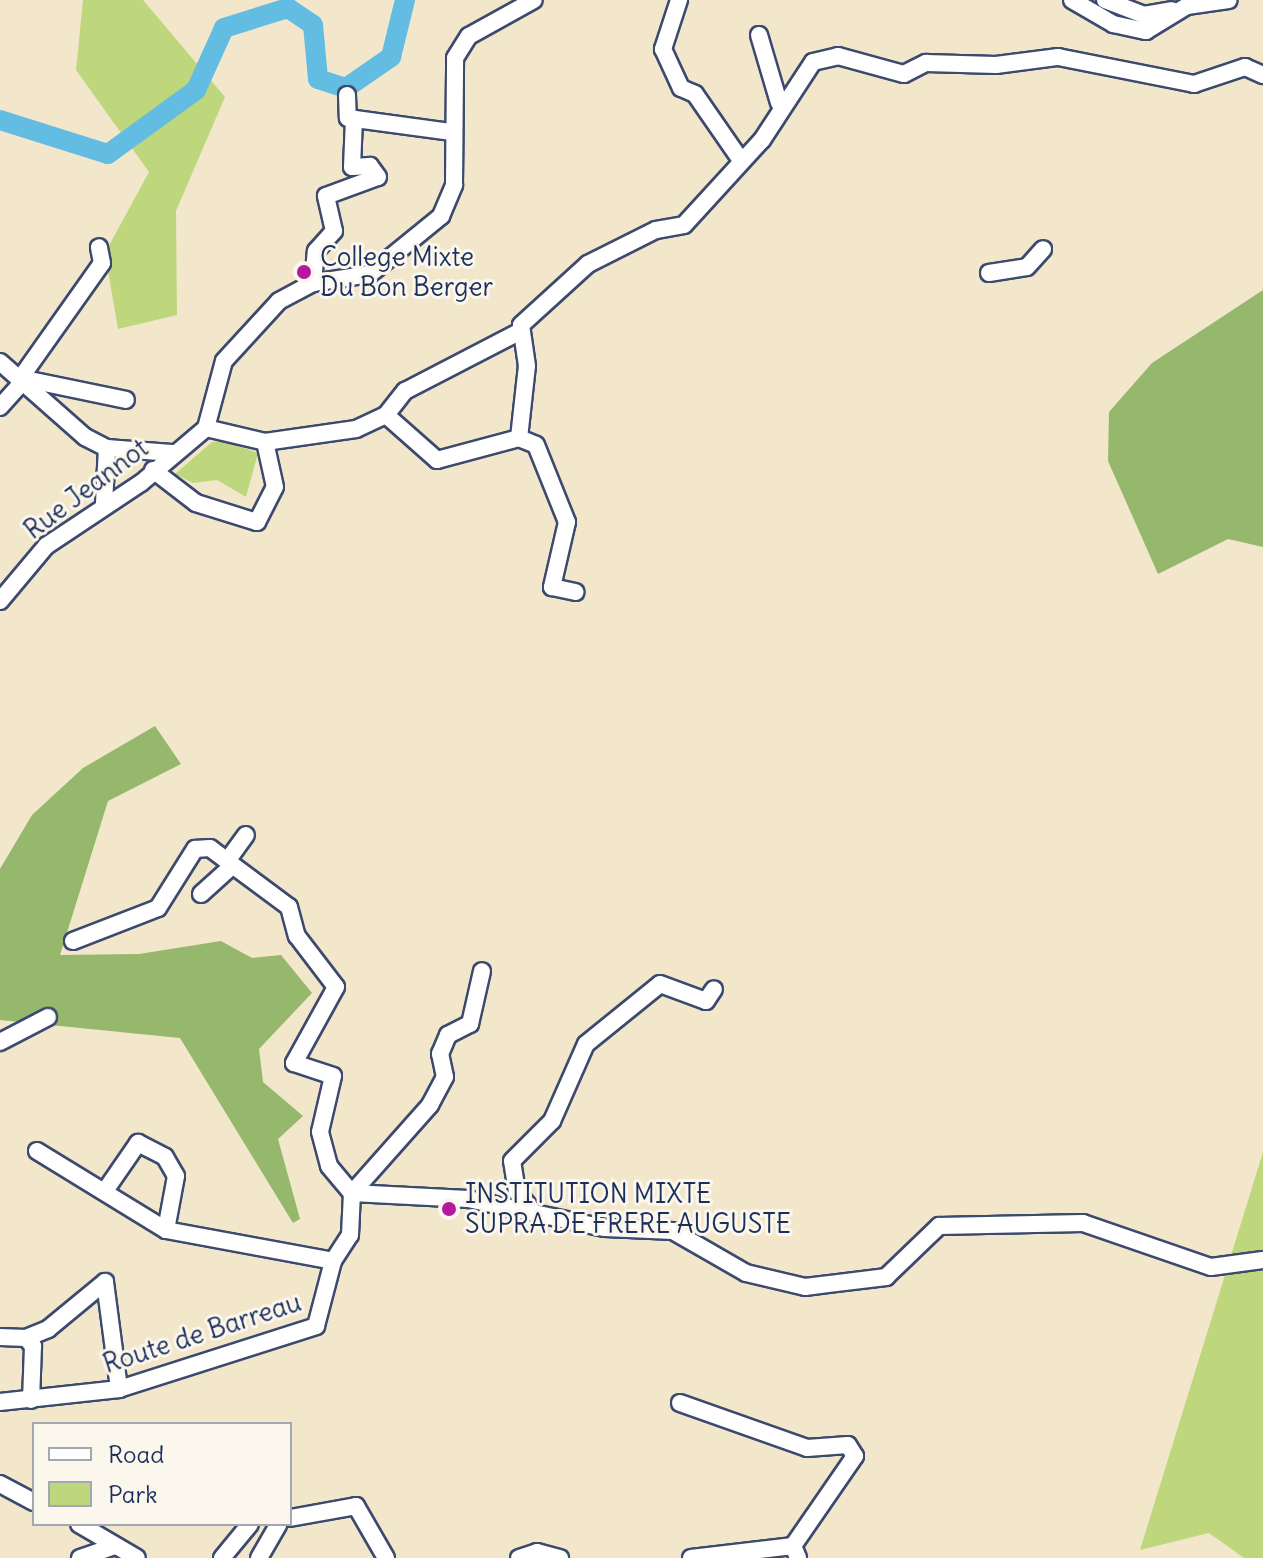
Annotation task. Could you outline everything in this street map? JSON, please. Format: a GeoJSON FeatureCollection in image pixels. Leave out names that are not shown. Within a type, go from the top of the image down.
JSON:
{"type":"FeatureCollection","features":[{"type":"Feature","properties":{"kind":"street"},"geometry":{"type":"LineString","coordinates":[[534,0],[462,47],[451,87],[451,198],[428,231],[370,274],[313,283],[279,301],[224,361],[206,428],[265,442],[356,429],[386,415],[405,391],[519,332],[588,264],[656,230],[684,225],[740,159],[762,140],[779,103],[825,56],[904,74],[926,63],[996,65],[1058,57],[1194,84],[1245,67],[1263,75]]}},
{"type":"Feature","properties":{"kind":"street"},"geometry":{"type":"LineString","coordinates":[[679,0],[663,49],[681,88],[695,94],[740,159]]}},
{"type":"Feature","properties":{"kind":"street"},"geometry":{"type":"LineString","coordinates":[[1072,0],[1113,24],[1146,31],[1187,6]]}},
{"type":"Feature","properties":{"kind":"street"},"geometry":{"type":"LineString","coordinates":[[1105,0],[1144,15],[1229,0]]}},
{"type":"Feature","properties":{"kind":"street"},"geometry":{"type":"LineString","coordinates":[[759,35],[779,103]]}},
{"type":"Feature","properties":{"kind":"street"},"geometry":{"type":"LineString","coordinates":[[313,283],[316,251],[334,231],[326,196],[378,177],[370,166],[352,167],[354,119],[347,95]]}},
{"type":"Feature","properties":{"kind":"street"},"geometry":{"type":"LineString","coordinates":[[354,119],[452,132]]}},
{"type":"Feature","properties":{"kind":"street"},"geometry":{"type":"LineString","coordinates":[[0,407],[102,263],[99,247]]}},
{"type":"Feature","properties":{"kind":"street"},"geometry":{"type":"LineString","coordinates":[[989,273],[1027,267],[1043,249]]}},
{"type":"Feature","properties":{"kind":"street"},"geometry":{"type":"LineString","coordinates":[[519,332],[527,366],[519,438]]}},
{"type":"Feature","properties":{"kind":"street"},"geometry":{"type":"LineString","coordinates":[[0,362],[24,377],[67,428],[107,448],[172,453]]}},
{"type":"Feature","properties":{"kind":"street"},"geometry":{"type":"LineString","coordinates":[[24,377],[126,400]]}},
{"type":"Feature","properties":{"kind":"street"},"geometry":{"type":"LineString","coordinates":[[386,415],[437,460],[519,438]]}},
{"type":"Feature","properties":{"kind":"street","name":"Rue Jeannot"},"geometry":{"type":"LineString","coordinates":[[0,601],[46,546],[206,428]]}},
{"type":"Feature","properties":{"kind":"street"},"geometry":{"type":"LineString","coordinates":[[519,438],[545,460],[567,522],[552,587],[575,592]]}},
{"type":"Feature","properties":{"kind":"street"},"geometry":{"type":"LineString","coordinates":[[153,470],[196,503],[257,522],[275,487],[265,442]]}},
{"type":"Feature","properties":{"kind":"street"},"geometry":{"type":"LineString","coordinates":[[104,503],[107,448]]}},
{"type":"Feature","properties":{"kind":"street"},"geometry":{"type":"LineString","coordinates":[[201,894],[229,863],[246,835]]}},
{"type":"Feature","properties":{"kind":"street"},"geometry":{"type":"LineString","coordinates":[[73,941],[158,908],[195,849],[210,848],[289,907],[297,936],[336,987],[294,1063],[333,1076],[320,1132],[329,1166],[352,1193],[531,1209],[605,1228],[673,1231],[746,1273],[805,1287],[886,1277],[939,1226],[1083,1223],[1211,1267],[1263,1260]]}},
{"type":"Feature","properties":{"kind":"street"},"geometry":{"type":"LineString","coordinates":[[352,1193],[430,1105],[445,1077],[444,1045],[470,1024],[482,971]]}},
{"type":"Feature","properties":{"kind":"street"},"geometry":{"type":"LineString","coordinates":[[531,1209],[517,1192],[512,1161],[552,1121],[586,1044],[660,984],[706,1001],[714,989]]}},
{"type":"Feature","properties":{"kind":"street"},"geometry":{"type":"LineString","coordinates":[[0,1042],[48,1017]]}},
{"type":"Feature","properties":{"kind":"street"},"geometry":{"type":"LineString","coordinates":[[107,1188],[138,1143],[165,1157],[176,1176],[166,1230]]}},
{"type":"Feature","properties":{"kind":"street"},"geometry":{"type":"LineString","coordinates":[[37,1151],[107,1188],[137,1218],[166,1230],[333,1261]]}},
{"type":"Feature","properties":{"kind":"street","name":"Route de Barreau"},"geometry":{"type":"LineString","coordinates":[[0,1402],[119,1389],[316,1326],[333,1261],[350,1235],[352,1193]]}},
{"type":"Feature","properties":{"kind":"street"},"geometry":{"type":"LineString","coordinates":[[0,1337],[26,1338],[48,1329],[105,1282],[119,1389]]}},
{"type":"Feature","properties":{"kind":"street"},"geometry":{"type":"LineString","coordinates":[[26,1338],[33,1346],[31,1400]]}},
{"type":"Feature","properties":{"kind":"street"},"geometry":{"type":"LineString","coordinates":[[680,1403],[807,1448],[848,1445],[855,1456],[796,1552],[691,1558]]}},
{"type":"Feature","properties":{"kind":"street"},"geometry":{"type":"LineString","coordinates":[[0,1484],[32,1501]]}},
{"type":"Feature","properties":{"kind":"street"},"geometry":{"type":"LineString","coordinates":[[292,1517],[356,1506],[386,1558]]}},
{"type":"Feature","properties":{"kind":"street"},"geometry":{"type":"LineString","coordinates":[[82,1526],[137,1558]]}},
{"type":"Feature","properties":{"kind":"street"},"geometry":{"type":"LineString","coordinates":[[222,1558],[248,1526]]}},
{"type":"Feature","properties":{"kind":"street"},"geometry":{"type":"LineString","coordinates":[[259,1558],[282,1526]]}},
{"type":"Feature","properties":{"kind":"street"},"geometry":{"type":"LineString","coordinates":[[80,1558],[115,1546]]}},
{"type":"Feature","properties":{"kind":"street"},"geometry":{"type":"LineString","coordinates":[[519,1558],[537,1552],[560,1558]]}},
{"type":"Feature","properties":{"kind":"green space"},"geometry":{"type":"Polygon","coordinates":[[[83,0],[143,0],[225,97],[176,211],[177,315],[118,329],[105,253],[149,172],[76,70],[83,0]]]}},
{"type":"Feature","properties":{"kind":"green space"},"geometry":{"type":"Polygon","coordinates":[[[1263,290],[1263,547],[1228,539],[1158,574],[1108,461],[1109,412],[1152,363],[1263,290]]]}},
{"type":"Feature","properties":{"kind":"green space"},"geometry":{"type":"Polygon","coordinates":[[[224,441],[258,453],[246,497],[217,480],[193,483],[175,474],[212,442],[224,441]]]}},
{"type":"Feature","properties":{"kind":"green space"},"geometry":{"type":"Polygon","coordinates":[[[155,726],[181,764],[108,801],[60,955],[139,954],[221,941],[252,958],[281,955],[312,993],[259,1049],[263,1082],[303,1116],[278,1139],[300,1219],[293,1223],[180,1038],[0,1020],[0,869],[32,815],[83,768],[155,726]]]}},
{"type":"Feature","properties":{"kind":"green space"},"geometry":{"type":"Polygon","coordinates":[[[1263,1152],[1263,1558],[1244,1558],[1209,1533],[1140,1550],[1263,1152]]]}},
{"type":"Feature","properties":{"kind":"waterway"},"geometry":{"type":"LineString","coordinates":[[0,120],[108,154],[196,90],[224,28],[288,8],[313,25],[318,79],[346,88],[391,57],[405,0]]}},
{"type":"Feature","properties":{"kind":"place","name":"College Mixte Du Bon Berger"},"geometry":{"type":"Point","coordinates":[304,272]}},
{"type":"Feature","properties":{"kind":"place","name":"INSTITUTION MIXTE SUPRA DE FRERE AUGUSTE"},"geometry":{"type":"Point","coordinates":[449,1209]}}]}
